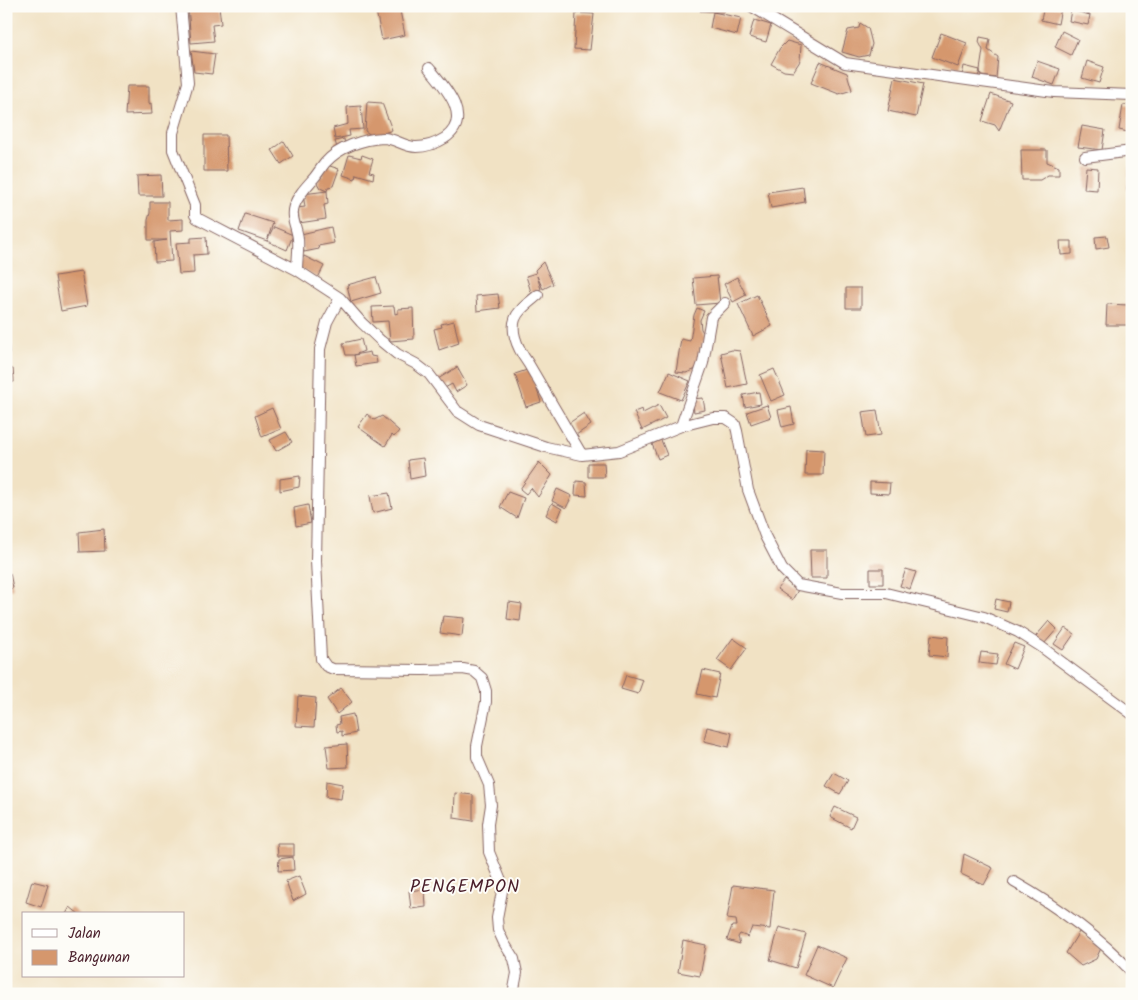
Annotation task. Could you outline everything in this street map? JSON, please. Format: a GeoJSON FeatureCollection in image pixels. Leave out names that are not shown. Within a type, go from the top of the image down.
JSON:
{"type":"FeatureCollection","features":[{"type":"Feature","properties":{"kind":"street"},"geometry":{"type":"LineString","coordinates":[[181,6],[188,83],[172,142],[195,205],[194,215],[200,220],[297,270],[340,298],[381,341],[429,374],[457,411],[467,418],[508,435],[582,455],[619,451],[681,426],[713,418],[726,418],[734,424],[748,490],[765,536],[782,569],[798,585],[842,593],[886,593],[984,617],[1018,632],[1040,646],[1132,714]]}},
{"type":"Feature","properties":{"kind":"street"},"geometry":{"type":"LineString","coordinates":[[751,6],[843,63],[1054,92],[1132,95]]}},
{"type":"Feature","properties":{"kind":"street"},"geometry":{"type":"LineString","coordinates":[[297,270],[298,237],[292,215],[294,205],[326,162],[341,150],[373,140],[391,139],[400,144],[414,147],[429,145],[451,134],[458,116],[455,104],[446,89],[428,68]]}},
{"type":"Feature","properties":{"kind":"street"},"geometry":{"type":"LineString","coordinates":[[1086,156],[1132,152]]}},
{"type":"Feature","properties":{"kind":"street"},"geometry":{"type":"LineString","coordinates":[[538,295],[518,312],[514,324],[516,340],[519,350],[582,455]]}},
{"type":"Feature","properties":{"kind":"street"},"geometry":{"type":"LineString","coordinates":[[340,298],[326,322],[320,349],[316,561],[321,659],[326,666],[334,669],[463,669],[474,671],[482,678],[486,691],[486,702],[477,746],[477,757],[489,785],[491,805],[488,824],[489,852],[503,886],[497,918],[498,930],[514,959],[517,973],[513,994]]}},
{"type":"Feature","properties":{"kind":"street"},"geometry":{"type":"LineString","coordinates":[[681,426],[702,363],[710,317],[724,303]]}},
{"type":"Feature","properties":{"kind":"street"},"geometry":{"type":"LineString","coordinates":[[1014,882],[1039,897],[1091,936],[1132,972]]}},
{"type":"Feature","properties":{"kind":"building"},"geometry":{"type":"Polygon","coordinates":[[[188,6],[219,6],[221,24],[212,25],[214,41],[191,43],[188,6]]]}},
{"type":"Feature","properties":{"kind":"building"},"geometry":{"type":"Polygon","coordinates":[[[375,6],[399,6],[405,35],[382,40],[375,6]]]}},
{"type":"Feature","properties":{"kind":"building"},"geometry":{"type":"Polygon","coordinates":[[[702,6],[724,6],[724,12],[700,11],[702,6]]]}},
{"type":"Feature","properties":{"kind":"building"},"geometry":{"type":"Polygon","coordinates":[[[1044,6],[1061,8],[1058,24],[1041,20],[1044,6]]]}},
{"type":"Feature","properties":{"kind":"building"},"geometry":{"type":"Polygon","coordinates":[[[1071,10],[1090,15],[1088,25],[1069,21],[1071,10]]]}},
{"type":"Feature","properties":{"kind":"building"},"geometry":{"type":"Polygon","coordinates":[[[713,12],[741,18],[737,35],[710,28],[713,12]]]}},
{"type":"Feature","properties":{"kind":"building"},"geometry":{"type":"Polygon","coordinates":[[[576,13],[594,14],[590,50],[574,49],[576,13]]]}},
{"type":"Feature","properties":{"kind":"building"},"geometry":{"type":"Polygon","coordinates":[[[754,20],[771,25],[766,42],[749,37],[754,20]]]}},
{"type":"Feature","properties":{"kind":"building"},"geometry":{"type":"Polygon","coordinates":[[[860,23],[868,28],[872,44],[869,55],[859,57],[842,52],[848,30],[859,28],[860,23]]]}},
{"type":"Feature","properties":{"kind":"building"},"geometry":{"type":"Polygon","coordinates":[[[1062,31],[1078,39],[1071,55],[1055,47],[1062,31]]]}},
{"type":"Feature","properties":{"kind":"building"},"geometry":{"type":"Polygon","coordinates":[[[941,33],[967,43],[958,67],[932,57],[941,33]]]}},
{"type":"Feature","properties":{"kind":"building"},"geometry":{"type":"Polygon","coordinates":[[[980,37],[990,39],[988,50],[998,57],[996,78],[981,76],[983,50],[979,42],[980,37]]]}},
{"type":"Feature","properties":{"kind":"building"},"geometry":{"type":"Polygon","coordinates":[[[787,41],[801,45],[800,61],[793,72],[784,71],[771,64],[780,48],[787,41]]]}},
{"type":"Feature","properties":{"kind":"building"},"geometry":{"type":"Polygon","coordinates":[[[191,51],[215,54],[212,74],[194,72],[191,51]]]}},
{"type":"Feature","properties":{"kind":"building"},"geometry":{"type":"Polygon","coordinates":[[[1037,61],[1060,69],[1054,85],[1032,77],[1037,61]]]}},
{"type":"Feature","properties":{"kind":"building"},"geometry":{"type":"Polygon","coordinates":[[[1087,61],[1104,67],[1099,83],[1082,78],[1087,61]]]}},
{"type":"Feature","properties":{"kind":"building"},"geometry":{"type":"Polygon","coordinates":[[[820,62],[847,73],[852,90],[839,94],[811,83],[820,62]]]}},
{"type":"Feature","properties":{"kind":"building"},"geometry":{"type":"Polygon","coordinates":[[[964,66],[980,70],[977,81],[962,76],[964,66]]]}},
{"type":"Feature","properties":{"kind":"building"},"geometry":{"type":"Polygon","coordinates":[[[895,78],[923,84],[916,117],[888,111],[895,78]]]}},
{"type":"Feature","properties":{"kind":"building"},"geometry":{"type":"Polygon","coordinates":[[[127,86],[149,86],[149,104],[151,103],[152,114],[125,115],[127,86]]]}},
{"type":"Feature","properties":{"kind":"building"},"geometry":{"type":"Polygon","coordinates":[[[991,94],[1011,101],[999,131],[995,125],[982,121],[991,94]]]}},
{"type":"Feature","properties":{"kind":"building"},"geometry":{"type":"Polygon","coordinates":[[[367,102],[382,103],[392,130],[374,137],[365,131],[367,102]]]}},
{"type":"Feature","properties":{"kind":"building"},"geometry":{"type":"Polygon","coordinates":[[[1123,105],[1132,106],[1132,133],[1119,130],[1123,105]]]}},
{"type":"Feature","properties":{"kind":"building"},"geometry":{"type":"Polygon","coordinates":[[[361,106],[363,129],[349,130],[350,136],[335,139],[333,128],[348,124],[347,107],[361,106]]]}},
{"type":"Feature","properties":{"kind":"building"},"geometry":{"type":"Polygon","coordinates":[[[1082,126],[1105,130],[1102,150],[1078,147],[1082,126]]]}},
{"type":"Feature","properties":{"kind":"building"},"geometry":{"type":"Polygon","coordinates":[[[204,135],[226,135],[227,171],[204,171],[204,135]]]}},
{"type":"Feature","properties":{"kind":"building"},"geometry":{"type":"Polygon","coordinates":[[[344,139],[345,146],[337,148],[335,141],[344,139]]]}},
{"type":"Feature","properties":{"kind":"building"},"geometry":{"type":"Polygon","coordinates":[[[284,141],[293,156],[281,164],[272,150],[284,141]]]}},
{"type":"Feature","properties":{"kind":"building"},"geometry":{"type":"Polygon","coordinates":[[[1021,150],[1047,150],[1047,162],[1059,167],[1059,175],[1048,175],[1040,180],[1022,180],[1021,150]]]}},
{"type":"Feature","properties":{"kind":"building"},"geometry":{"type":"Polygon","coordinates":[[[349,155],[361,158],[362,155],[373,159],[369,172],[374,173],[373,179],[356,174],[355,179],[343,175],[349,155]]]}},
{"type":"Feature","properties":{"kind":"building"},"geometry":{"type":"Polygon","coordinates":[[[327,165],[339,169],[333,186],[328,187],[327,191],[320,188],[317,183],[319,176],[322,177],[327,165]]]}},
{"type":"Feature","properties":{"kind":"building"},"geometry":{"type":"Polygon","coordinates":[[[1129,166],[1132,166],[1132,190],[1127,190],[1129,166]]]}},
{"type":"Feature","properties":{"kind":"building"},"geometry":{"type":"Polygon","coordinates":[[[1086,167],[1098,168],[1097,190],[1084,189],[1086,167]]]}},
{"type":"Feature","properties":{"kind":"building"},"geometry":{"type":"Polygon","coordinates":[[[161,175],[162,196],[138,196],[137,176],[161,175]]]}},
{"type":"Feature","properties":{"kind":"building"},"geometry":{"type":"Polygon","coordinates":[[[803,187],[805,202],[771,208],[768,192],[803,187]]]}},
{"type":"Feature","properties":{"kind":"building"},"geometry":{"type":"Polygon","coordinates":[[[327,191],[328,204],[324,205],[326,219],[299,223],[297,208],[305,207],[303,194],[327,191]]]}},
{"type":"Feature","properties":{"kind":"building"},"geometry":{"type":"Polygon","coordinates":[[[150,202],[168,202],[168,220],[183,219],[183,230],[170,231],[172,261],[155,262],[154,242],[167,240],[148,240],[150,202]]]}},
{"type":"Feature","properties":{"kind":"building"},"geometry":{"type":"Polygon","coordinates":[[[245,214],[273,223],[267,241],[239,231],[245,214]]]}},
{"type":"Feature","properties":{"kind":"building"},"geometry":{"type":"Polygon","coordinates":[[[274,227],[293,235],[287,250],[267,241],[274,227]]]}},
{"type":"Feature","properties":{"kind":"building"},"geometry":{"type":"Polygon","coordinates":[[[331,227],[334,243],[318,246],[319,249],[304,252],[301,234],[331,227]]]}},
{"type":"Feature","properties":{"kind":"building"},"geometry":{"type":"Polygon","coordinates":[[[1107,236],[1109,247],[1096,249],[1095,237],[1107,236]]]}},
{"type":"Feature","properties":{"kind":"building"},"geometry":{"type":"Polygon","coordinates":[[[206,237],[207,254],[193,255],[194,273],[179,274],[176,243],[191,242],[191,238],[206,237]]]}},
{"type":"Feature","properties":{"kind":"building"},"geometry":{"type":"Polygon","coordinates":[[[1060,241],[1072,241],[1072,254],[1061,255],[1060,241]]]}},
{"type":"Feature","properties":{"kind":"building"},"geometry":{"type":"Polygon","coordinates":[[[304,256],[324,266],[318,278],[298,268],[304,256]]]}},
{"type":"Feature","properties":{"kind":"building"},"geometry":{"type":"Polygon","coordinates":[[[543,262],[553,284],[543,289],[537,276],[541,289],[531,292],[526,276],[536,273],[535,270],[543,262]]]}},
{"type":"Feature","properties":{"kind":"building"},"geometry":{"type":"Polygon","coordinates":[[[81,272],[87,306],[61,311],[55,276],[81,272]]]}},
{"type":"Feature","properties":{"kind":"building"},"geometry":{"type":"Polygon","coordinates":[[[717,276],[720,303],[696,305],[693,278],[717,276]]]}},
{"type":"Feature","properties":{"kind":"building"},"geometry":{"type":"Polygon","coordinates":[[[376,277],[381,293],[351,302],[347,285],[376,277]]]}},
{"type":"Feature","properties":{"kind":"building"},"geometry":{"type":"Polygon","coordinates":[[[737,277],[746,295],[733,302],[724,284],[737,277]]]}},
{"type":"Feature","properties":{"kind":"building"},"geometry":{"type":"Polygon","coordinates":[[[846,288],[861,288],[861,308],[846,308],[846,288]]]}},
{"type":"Feature","properties":{"kind":"building"},"geometry":{"type":"Polygon","coordinates":[[[498,294],[500,308],[477,311],[476,296],[498,294]]]}},
{"type":"Feature","properties":{"kind":"building"},"geometry":{"type":"Polygon","coordinates":[[[757,295],[772,326],[753,336],[738,304],[757,295]]]}},
{"type":"Feature","properties":{"kind":"building"},"geometry":{"type":"Polygon","coordinates":[[[1107,304],[1128,305],[1128,325],[1106,325],[1107,304]]]}},
{"type":"Feature","properties":{"kind":"building"},"geometry":{"type":"Polygon","coordinates":[[[394,306],[395,314],[398,313],[398,309],[413,308],[414,339],[390,341],[388,321],[373,322],[372,307],[394,306]]]}},
{"type":"Feature","properties":{"kind":"building"},"geometry":{"type":"Polygon","coordinates":[[[697,308],[704,311],[700,320],[701,329],[706,337],[700,348],[700,363],[694,370],[686,373],[676,372],[681,339],[690,341],[697,308]]]}},
{"type":"Feature","properties":{"kind":"building"},"geometry":{"type":"Polygon","coordinates":[[[454,321],[459,343],[439,350],[434,329],[442,327],[441,324],[454,321]]]}},
{"type":"Feature","properties":{"kind":"building"},"geometry":{"type":"Polygon","coordinates":[[[6,326],[9,353],[6,354],[6,326]]]}},
{"type":"Feature","properties":{"kind":"building"},"geometry":{"type":"Polygon","coordinates":[[[361,339],[364,351],[354,355],[346,355],[343,343],[361,339]]]}},
{"type":"Feature","properties":{"kind":"building"},"geometry":{"type":"Polygon","coordinates":[[[732,350],[740,351],[747,384],[728,388],[721,353],[732,350]]]}},
{"type":"Feature","properties":{"kind":"building"},"geometry":{"type":"Polygon","coordinates":[[[370,352],[371,356],[376,357],[377,363],[356,366],[354,355],[370,352]]]}},
{"type":"Feature","properties":{"kind":"building"},"geometry":{"type":"Polygon","coordinates":[[[457,367],[467,385],[456,392],[452,384],[443,389],[438,379],[457,367]]]}},
{"type":"Feature","properties":{"kind":"building"},"geometry":{"type":"Polygon","coordinates":[[[6,369],[13,369],[14,382],[6,383],[6,369]]]}},
{"type":"Feature","properties":{"kind":"building"},"geometry":{"type":"Polygon","coordinates":[[[530,369],[541,402],[526,407],[515,374],[530,369]]]}},
{"type":"Feature","properties":{"kind":"building"},"geometry":{"type":"Polygon","coordinates":[[[774,369],[785,395],[771,401],[760,375],[774,369]]]}},
{"type":"Feature","properties":{"kind":"building"},"geometry":{"type":"Polygon","coordinates":[[[669,372],[690,381],[681,400],[660,392],[669,372]]]}},
{"type":"Feature","properties":{"kind":"building"},"geometry":{"type":"Polygon","coordinates":[[[759,392],[761,404],[745,407],[743,395],[759,392]]]}},
{"type":"Feature","properties":{"kind":"building"},"geometry":{"type":"Polygon","coordinates":[[[703,398],[705,410],[694,412],[692,399],[703,398]]]}},
{"type":"Feature","properties":{"kind":"building"},"geometry":{"type":"Polygon","coordinates":[[[659,405],[666,418],[642,430],[634,412],[642,409],[643,413],[659,405]]]}},
{"type":"Feature","properties":{"kind":"building"},"geometry":{"type":"Polygon","coordinates":[[[767,405],[771,417],[751,424],[747,412],[767,405]]]}},
{"type":"Feature","properties":{"kind":"building"},"geometry":{"type":"Polygon","coordinates":[[[791,407],[794,424],[782,427],[778,410],[791,407]]]}},
{"type":"Feature","properties":{"kind":"building"},"geometry":{"type":"Polygon","coordinates":[[[272,408],[281,429],[262,437],[255,416],[272,408]]]}},
{"type":"Feature","properties":{"kind":"building"},"geometry":{"type":"Polygon","coordinates":[[[877,410],[881,435],[866,437],[862,412],[877,410]]]}},
{"type":"Feature","properties":{"kind":"building"},"geometry":{"type":"Polygon","coordinates":[[[584,413],[591,425],[576,435],[569,423],[584,413]]]}},
{"type":"Feature","properties":{"kind":"building"},"geometry":{"type":"Polygon","coordinates":[[[367,414],[374,420],[382,416],[399,431],[394,437],[392,435],[385,446],[358,427],[367,414]]]}},
{"type":"Feature","properties":{"kind":"building"},"geometry":{"type":"Polygon","coordinates":[[[286,432],[292,442],[276,451],[270,440],[286,432]]]}},
{"type":"Feature","properties":{"kind":"building"},"geometry":{"type":"Polygon","coordinates":[[[661,440],[667,455],[658,459],[652,444],[661,440]]]}},
{"type":"Feature","properties":{"kind":"building"},"geometry":{"type":"Polygon","coordinates":[[[806,449],[824,450],[823,475],[805,475],[806,449]]]}},
{"type":"Feature","properties":{"kind":"building"},"geometry":{"type":"Polygon","coordinates":[[[423,458],[425,476],[410,479],[408,460],[423,458]]]}},
{"type":"Feature","properties":{"kind":"building"},"geometry":{"type":"Polygon","coordinates":[[[539,462],[552,475],[538,497],[531,488],[526,494],[520,489],[539,462]]]}},
{"type":"Feature","properties":{"kind":"building"},"geometry":{"type":"Polygon","coordinates":[[[588,463],[604,463],[605,477],[588,477],[588,463]]]}},
{"type":"Feature","properties":{"kind":"building"},"geometry":{"type":"Polygon","coordinates":[[[300,476],[299,487],[280,491],[280,479],[300,476]]]}},
{"type":"Feature","properties":{"kind":"building"},"geometry":{"type":"Polygon","coordinates":[[[576,481],[586,482],[587,496],[575,495],[576,481]]]}},
{"type":"Feature","properties":{"kind":"building"},"geometry":{"type":"Polygon","coordinates":[[[870,482],[890,483],[889,494],[870,493],[870,482]]]}},
{"type":"Feature","properties":{"kind":"building"},"geometry":{"type":"Polygon","coordinates":[[[557,489],[572,496],[566,508],[552,501],[557,489]]]}},
{"type":"Feature","properties":{"kind":"building"},"geometry":{"type":"Polygon","coordinates":[[[508,492],[524,498],[517,518],[500,507],[508,492]]]}},
{"type":"Feature","properties":{"kind":"building"},"geometry":{"type":"Polygon","coordinates":[[[389,493],[392,508],[373,513],[370,496],[389,493]]]}},
{"type":"Feature","properties":{"kind":"building"},"geometry":{"type":"Polygon","coordinates":[[[552,503],[562,509],[557,521],[546,515],[552,503]]]}},
{"type":"Feature","properties":{"kind":"building"},"geometry":{"type":"Polygon","coordinates":[[[308,505],[311,523],[296,526],[294,508],[308,505]]]}},
{"type":"Feature","properties":{"kind":"building"},"geometry":{"type":"Polygon","coordinates":[[[104,529],[105,551],[80,552],[79,532],[104,529]]]}},
{"type":"Feature","properties":{"kind":"building"},"geometry":{"type":"Polygon","coordinates":[[[810,550],[827,550],[827,578],[811,578],[810,550]]]}},
{"type":"Feature","properties":{"kind":"building"},"geometry":{"type":"Polygon","coordinates":[[[870,569],[883,569],[883,584],[870,584],[870,569]]]}},
{"type":"Feature","properties":{"kind":"building"},"geometry":{"type":"Polygon","coordinates":[[[906,569],[916,572],[910,589],[900,586],[906,569]]]}},
{"type":"Feature","properties":{"kind":"building"},"geometry":{"type":"Polygon","coordinates":[[[10,573],[13,588],[6,590],[6,575],[10,573]]]}},
{"type":"Feature","properties":{"kind":"building"},"geometry":{"type":"Polygon","coordinates":[[[784,580],[798,590],[792,600],[777,589],[784,580]]]}},
{"type":"Feature","properties":{"kind":"building"},"geometry":{"type":"Polygon","coordinates":[[[996,599],[1009,602],[1007,612],[994,609],[996,599]]]}},
{"type":"Feature","properties":{"kind":"building"},"geometry":{"type":"Polygon","coordinates":[[[509,602],[522,604],[520,621],[507,619],[509,602]]]}},
{"type":"Feature","properties":{"kind":"building"},"geometry":{"type":"Polygon","coordinates":[[[443,616],[464,618],[462,636],[440,633],[443,616]]]}},
{"type":"Feature","properties":{"kind":"building"},"geometry":{"type":"Polygon","coordinates":[[[1049,621],[1057,629],[1044,644],[1036,636],[1049,621]]]}},
{"type":"Feature","properties":{"kind":"building"},"geometry":{"type":"Polygon","coordinates":[[[1065,628],[1074,634],[1063,650],[1054,644],[1065,628]]]}},
{"type":"Feature","properties":{"kind":"building"},"geometry":{"type":"Polygon","coordinates":[[[931,635],[948,637],[947,657],[929,655],[931,635]]]}},
{"type":"Feature","properties":{"kind":"building"},"geometry":{"type":"Polygon","coordinates":[[[733,638],[747,648],[731,670],[717,660],[733,638]]]}},
{"type":"Feature","properties":{"kind":"building"},"geometry":{"type":"Polygon","coordinates":[[[1014,643],[1024,647],[1015,669],[1004,664],[1014,643]]]}},
{"type":"Feature","properties":{"kind":"building"},"geometry":{"type":"Polygon","coordinates":[[[981,652],[998,654],[996,665],[979,663],[981,652]]]}},
{"type":"Feature","properties":{"kind":"building"},"geometry":{"type":"Polygon","coordinates":[[[703,670],[720,674],[715,698],[697,694],[703,670]]]}},
{"type":"Feature","properties":{"kind":"building"},"geometry":{"type":"Polygon","coordinates":[[[626,675],[643,680],[638,694],[621,689],[626,675]]]}},
{"type":"Feature","properties":{"kind":"building"},"geometry":{"type":"Polygon","coordinates":[[[341,688],[352,702],[337,714],[327,699],[341,688]]]}},
{"type":"Feature","properties":{"kind":"building"},"geometry":{"type":"Polygon","coordinates":[[[298,696],[316,698],[314,727],[296,726],[298,696]]]}},
{"type":"Feature","properties":{"kind":"building"},"geometry":{"type":"Polygon","coordinates":[[[353,714],[356,733],[342,736],[342,731],[337,732],[336,725],[340,724],[339,717],[353,714]]]}},
{"type":"Feature","properties":{"kind":"building"},"geometry":{"type":"Polygon","coordinates":[[[707,727],[732,733],[729,747],[704,741],[707,727]]]}},
{"type":"Feature","properties":{"kind":"building"},"geometry":{"type":"Polygon","coordinates":[[[347,744],[348,767],[329,768],[326,746],[347,744]]]}},
{"type":"Feature","properties":{"kind":"building"},"geometry":{"type":"Polygon","coordinates":[[[834,773],[848,781],[840,794],[826,786],[834,773]]]}},
{"type":"Feature","properties":{"kind":"building"},"geometry":{"type":"Polygon","coordinates":[[[327,781],[343,784],[341,799],[326,797],[327,781]]]}},
{"type":"Feature","properties":{"kind":"building"},"geometry":{"type":"Polygon","coordinates":[[[455,793],[473,795],[473,821],[454,818],[455,793]]]}},
{"type":"Feature","properties":{"kind":"building"},"geometry":{"type":"Polygon","coordinates":[[[835,807],[856,817],[851,828],[830,817],[835,807]]]}},
{"type":"Feature","properties":{"kind":"building"},"geometry":{"type":"Polygon","coordinates":[[[277,844],[294,844],[294,856],[278,856],[277,844]]]}},
{"type":"Feature","properties":{"kind":"building"},"geometry":{"type":"Polygon","coordinates":[[[964,854],[993,868],[984,885],[961,874],[964,854]]]}},
{"type":"Feature","properties":{"kind":"building"},"geometry":{"type":"Polygon","coordinates":[[[293,857],[294,870],[278,871],[279,859],[293,857]]]}},
{"type":"Feature","properties":{"kind":"building"},"geometry":{"type":"Polygon","coordinates":[[[299,876],[306,894],[293,901],[286,881],[299,876]]]}},
{"type":"Feature","properties":{"kind":"building"},"geometry":{"type":"Polygon","coordinates":[[[32,881],[48,885],[41,907],[26,902],[32,881]]]}},
{"type":"Feature","properties":{"kind":"building"},"geometry":{"type":"Polygon","coordinates":[[[733,885],[774,890],[770,929],[752,927],[748,937],[740,934],[738,937],[740,944],[727,940],[732,926],[737,926],[736,920],[727,919],[733,885]]]}},
{"type":"Feature","properties":{"kind":"building"},"geometry":{"type":"Polygon","coordinates":[[[425,889],[426,907],[411,909],[409,891],[425,889]]]}},
{"type":"Feature","properties":{"kind":"building"},"geometry":{"type":"Polygon","coordinates":[[[70,907],[76,912],[67,912],[70,907]]]}},
{"type":"Feature","properties":{"kind":"building"},"geometry":{"type":"Polygon","coordinates":[[[779,927],[806,934],[796,968],[770,960],[779,927]]]}},
{"type":"Feature","properties":{"kind":"building"},"geometry":{"type":"Polygon","coordinates":[[[1079,932],[1101,948],[1096,959],[1081,966],[1066,953],[1079,932]]]}},
{"type":"Feature","properties":{"kind":"building"},"geometry":{"type":"Polygon","coordinates":[[[683,940],[706,945],[700,976],[678,972],[683,940]]]}},
{"type":"Feature","properties":{"kind":"building"},"geometry":{"type":"Polygon","coordinates":[[[817,945],[847,958],[833,988],[804,975],[817,945]]]}},
{"type":"Feature","properties":{"kind":"district","name":"PENGEMPON"},"geometry":{"type":"Point","coordinates":[465,886]}}]}
